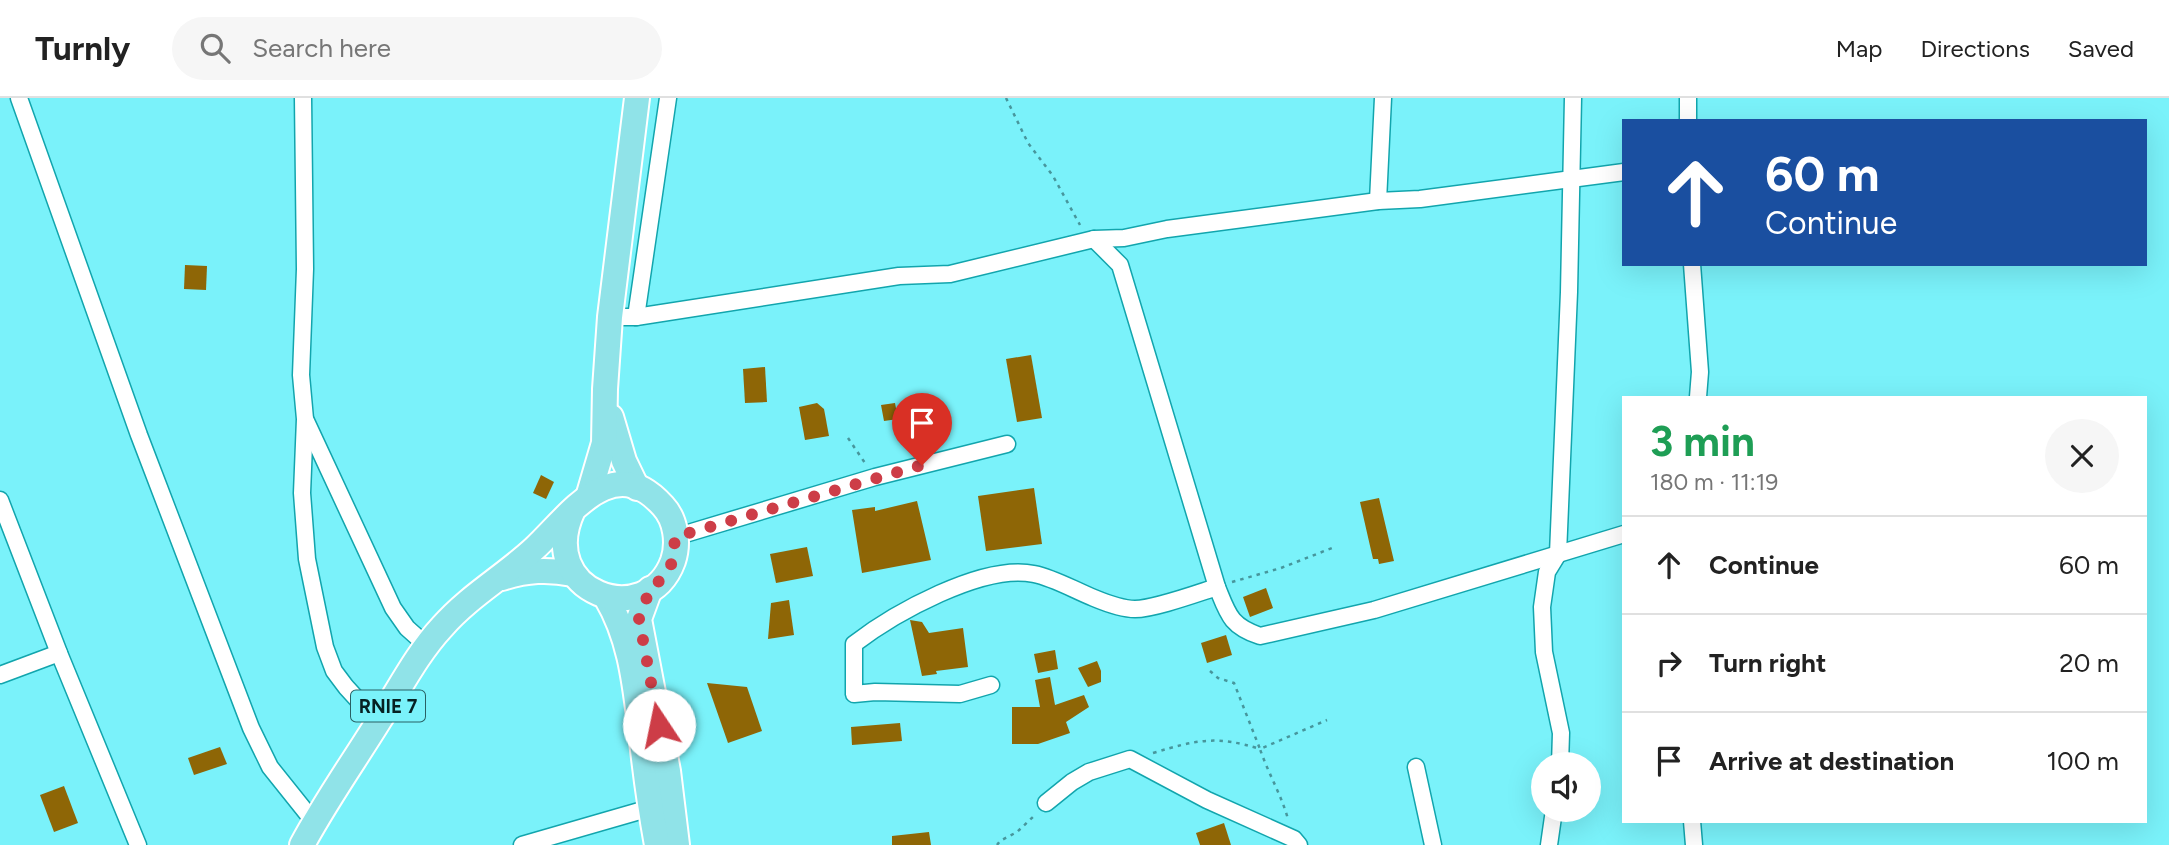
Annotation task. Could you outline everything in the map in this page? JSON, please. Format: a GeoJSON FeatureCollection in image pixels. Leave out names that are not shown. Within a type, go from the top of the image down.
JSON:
{"type":"FeatureCollection","features":[{"type":"Feature","properties":{"kind":"main road"},"geometry":{"type":"LineString","coordinates":[[491,582],[531,551],[581,502],[612,486],[637,488],[653,496],[666,509],[674,525],[673,561],[664,577],[637,596],[606,597],[588,589],[573,574],[566,559],[563,542],[566,525],[581,502],[604,443],[610,317],[637,98]]}},
{"type":"Feature","properties":{"kind":"main road"},"geometry":{"type":"LineString","coordinates":[[605,389],[614,434],[637,488]]}},
{"type":"Feature","properties":{"kind":"main road"},"geometry":{"type":"LineString","coordinates":[[491,582],[532,570],[573,574]]}},
{"type":"Feature","properties":{"kind":"main road","name":"RNIE 7"},"geometry":{"type":"LineString","coordinates":[[302,845],[426,645],[443,625],[491,582]]}},
{"type":"Feature","properties":{"kind":"main road"},"geometry":{"type":"LineString","coordinates":[[650,589],[639,619],[668,771],[677,845]]}},
{"type":"Feature","properties":{"kind":"main road"},"geometry":{"type":"LineString","coordinates":[[606,597],[626,638],[657,845]]}},
{"type":"Feature","properties":{"kind":"street"},"geometry":{"type":"LineString","coordinates":[[19,98],[139,435],[251,728],[270,767],[314,822]]}},
{"type":"Feature","properties":{"kind":"street"},"geometry":{"type":"LineString","coordinates":[[303,98],[305,269],[301,375],[304,419],[302,493],[306,548],[325,647],[334,671],[378,722]]}},
{"type":"Feature","properties":{"kind":"street"},"geometry":{"type":"LineString","coordinates":[[636,317],[668,98]]}},
{"type":"Feature","properties":{"kind":"street"},"geometry":{"type":"LineString","coordinates":[[1378,201],[1383,98]]}},
{"type":"Feature","properties":{"kind":"street"},"geometry":{"type":"LineString","coordinates":[[1560,752],[1560,733],[1544,652],[1542,607],[1546,572],[1558,554],[1569,292],[1573,98]]}},
{"type":"Feature","properties":{"kind":"street"},"geometry":{"type":"LineString","coordinates":[[1688,98],[1688,119]]}},
{"type":"Feature","properties":{"kind":"street"},"geometry":{"type":"LineString","coordinates":[[610,317],[636,317],[899,276],[950,274],[1094,239],[1124,238],[1167,229],[1378,201],[1420,200],[1622,172]]}},
{"type":"Feature","properties":{"kind":"street"},"geometry":{"type":"LineString","coordinates":[[1094,239],[1120,265],[1217,587],[1228,614],[1242,630],[1260,636],[1374,610],[1622,535]]}},
{"type":"Feature","properties":{"kind":"street"},"geometry":{"type":"LineString","coordinates":[[1692,266],[1700,372],[1698,396]]}},
{"type":"Feature","properties":{"kind":"street"},"geometry":{"type":"LineString","coordinates":[[304,419],[393,608],[407,628],[426,645]]}},
{"type":"Feature","properties":{"kind":"street"},"geometry":{"type":"LineString","coordinates":[[675,537],[875,477],[1007,444]]}},
{"type":"Feature","properties":{"kind":"street"},"geometry":{"type":"LineString","coordinates":[[0,500],[138,845]]}},
{"type":"Feature","properties":{"kind":"street"},"geometry":{"type":"LineString","coordinates":[[991,685],[960,694],[854,694],[854,645],[869,632],[927,599],[990,576],[1014,572],[1035,574],[1115,606],[1136,609],[1217,587]]}},
{"type":"Feature","properties":{"kind":"street"},"geometry":{"type":"LineString","coordinates":[[0,675],[59,653]]}},
{"type":"Feature","properties":{"kind":"street"},"geometry":{"type":"LineString","coordinates":[[1046,803],[1089,772],[1130,759],[1207,800],[1296,842]]}},
{"type":"Feature","properties":{"kind":"street"},"geometry":{"type":"LineString","coordinates":[[1416,766],[1433,845]]}},
{"type":"Feature","properties":{"kind":"street"},"geometry":{"type":"LineString","coordinates":[[523,845],[650,808]]}},
{"type":"Feature","properties":{"kind":"street"},"geometry":{"type":"LineString","coordinates":[[1549,845],[1552,822]]}},
{"type":"Feature","properties":{"kind":"street"},"geometry":{"type":"LineString","coordinates":[[1692,823],[1694,845]]}},
{"type":"Feature","properties":{"kind":"path"},"geometry":{"type":"LineString","coordinates":[[1006,98],[1028,143],[1052,176],[1082,228],[1094,239]]}},
{"type":"Feature","properties":{"kind":"path"},"geometry":{"type":"LineString","coordinates":[[848,438],[875,477]]}},
{"type":"Feature","properties":{"kind":"path"},"geometry":{"type":"LineString","coordinates":[[1217,587],[1281,568],[1332,548]]}},
{"type":"Feature","properties":{"kind":"path"},"geometry":{"type":"LineString","coordinates":[[1210,671],[1218,678],[1234,683],[1267,769],[1281,796],[1296,842]]}},
{"type":"Feature","properties":{"kind":"path"},"geometry":{"type":"LineString","coordinates":[[1130,759],[1193,741],[1212,739],[1234,741],[1260,749],[1327,720]]}},
{"type":"Feature","properties":{"kind":"path"},"geometry":{"type":"LineString","coordinates":[[997,845],[1030,821],[1046,803]]}},
{"type":"Feature","properties":{"kind":"building"},"geometry":{"type":"Polygon","coordinates":[[[185,265],[207,266],[206,290],[184,289],[185,265]]]}},
{"type":"Feature","properties":{"kind":"building"},"geometry":{"type":"Polygon","coordinates":[[[1031,355],[1042,418],[1017,422],[1006,359],[1031,355]]]}},
{"type":"Feature","properties":{"kind":"building"},"geometry":{"type":"Polygon","coordinates":[[[765,367],[767,402],[745,403],[743,369],[765,367]]]}},
{"type":"Feature","properties":{"kind":"building"},"geometry":{"type":"Polygon","coordinates":[[[817,403],[824,409],[829,436],[805,440],[799,407],[817,403]]]}},
{"type":"Feature","properties":{"kind":"building"},"geometry":{"type":"Polygon","coordinates":[[[895,403],[898,419],[884,421],[881,405],[895,403]]]}},
{"type":"Feature","properties":{"kind":"building"},"geometry":{"type":"Polygon","coordinates":[[[541,475],[554,482],[546,499],[533,493],[541,475]]]}},
{"type":"Feature","properties":{"kind":"building"},"geometry":{"type":"Polygon","coordinates":[[[1034,488],[1042,544],[986,551],[978,496],[1034,488]]]}},
{"type":"Feature","properties":{"kind":"building"},"geometry":{"type":"Polygon","coordinates":[[[1379,498],[1394,561],[1379,564],[1378,559],[1373,559],[1360,502],[1379,498]]]}},
{"type":"Feature","properties":{"kind":"building"},"geometry":{"type":"Polygon","coordinates":[[[917,501],[931,560],[862,573],[852,510],[875,507],[875,511],[917,501]]]}},
{"type":"Feature","properties":{"kind":"building"},"geometry":{"type":"Polygon","coordinates":[[[807,547],[813,576],[776,583],[770,554],[807,547]]]}},
{"type":"Feature","properties":{"kind":"building"},"geometry":{"type":"Polygon","coordinates":[[[1266,588],[1273,608],[1250,617],[1243,597],[1266,588]]]}},
{"type":"Feature","properties":{"kind":"building"},"geometry":{"type":"Polygon","coordinates":[[[789,600],[794,635],[768,639],[771,603],[789,600]]]}},
{"type":"Feature","properties":{"kind":"building"},"geometry":{"type":"Polygon","coordinates":[[[910,620],[922,622],[929,633],[963,628],[968,667],[936,671],[937,674],[922,676],[910,620]]]}},
{"type":"Feature","properties":{"kind":"building"},"geometry":{"type":"Polygon","coordinates":[[[1226,635],[1232,655],[1207,663],[1201,643],[1226,635]]]}},
{"type":"Feature","properties":{"kind":"building"},"geometry":{"type":"Polygon","coordinates":[[[1055,650],[1058,669],[1038,673],[1034,654],[1055,650]]]}},
{"type":"Feature","properties":{"kind":"building"},"geometry":{"type":"Polygon","coordinates":[[[1097,661],[1101,682],[1088,687],[1078,668],[1097,661]]]}},
{"type":"Feature","properties":{"kind":"building"},"geometry":{"type":"Polygon","coordinates":[[[1050,677],[1055,705],[1084,695],[1089,707],[1066,722],[1070,733],[1038,744],[1012,744],[1012,707],[1040,707],[1035,680],[1050,677]]]}},
{"type":"Feature","properties":{"kind":"building"},"geometry":{"type":"Polygon","coordinates":[[[707,683],[747,687],[762,731],[728,743],[707,683]]]}},
{"type":"Feature","properties":{"kind":"building"},"geometry":{"type":"Polygon","coordinates":[[[900,723],[902,741],[852,745],[851,727],[900,723]]]}},
{"type":"Feature","properties":{"kind":"building"},"geometry":{"type":"Polygon","coordinates":[[[220,747],[227,764],[194,775],[188,758],[220,747]]]}},
{"type":"Feature","properties":{"kind":"building"},"geometry":{"type":"Polygon","coordinates":[[[64,786],[78,823],[54,832],[40,795],[64,786]]]}},
{"type":"Feature","properties":{"kind":"building"},"geometry":{"type":"Polygon","coordinates":[[[1224,823],[1231,845],[1200,845],[1196,833],[1224,823]]]}},
{"type":"Feature","properties":{"kind":"building"},"geometry":{"type":"Polygon","coordinates":[[[929,832],[931,845],[892,845],[892,836],[929,832]]]}},
{"type":"Feature","properties":{"kind":"route"},"geometry":{"type":"LineString","coordinates":[[659,725],[639,619],[650,589],[664,577],[673,561],[675,537],[922,465]]}}]}
